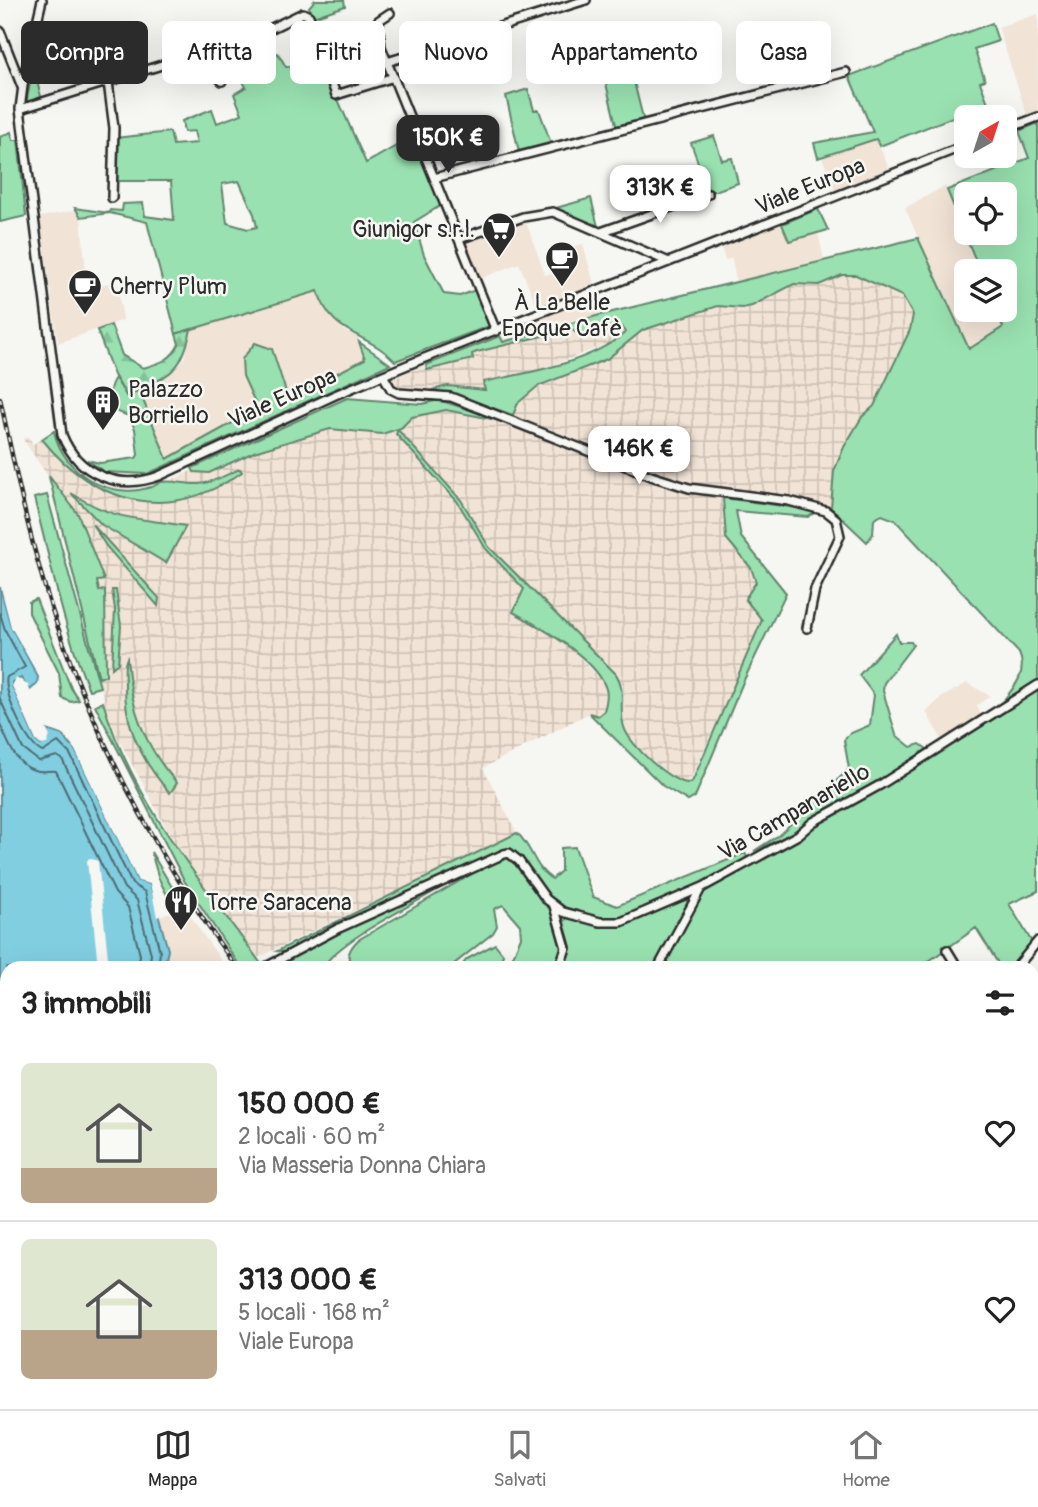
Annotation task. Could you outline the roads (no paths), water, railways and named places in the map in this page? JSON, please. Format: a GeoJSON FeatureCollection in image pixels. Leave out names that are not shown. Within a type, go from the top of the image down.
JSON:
{"type":"FeatureCollection","features":[{"type":"Feature","properties":{"kind":"street","name":"Viale Europa"},"geometry":{"type":"LineString","coordinates":[[42,0],[22,87],[20,109],[62,435],[72,454],[87,469],[106,479],[124,482],[154,478],[383,375],[954,150]]}},
{"type":"Feature","properties":{"kind":"street"},"geometry":{"type":"LineString","coordinates":[[387,62],[586,0]]}},
{"type":"Feature","properties":{"kind":"street"},"geometry":{"type":"LineString","coordinates":[[276,26],[303,13],[309,16],[336,95],[394,77]]}},
{"type":"Feature","properties":{"kind":"street"},"geometry":{"type":"LineString","coordinates":[[390,13],[377,23],[387,62],[496,331]]}},
{"type":"Feature","properties":{"kind":"street"},"geometry":{"type":"LineString","coordinates":[[0,31],[22,87]]}},
{"type":"Feature","properties":{"kind":"street"},"geometry":{"type":"LineString","coordinates":[[434,178],[846,72]]}},
{"type":"Feature","properties":{"kind":"street"},"geometry":{"type":"LineString","coordinates":[[20,109],[101,84]]}},
{"type":"Feature","properties":{"kind":"street"},"geometry":{"type":"LineString","coordinates":[[108,84],[114,128],[112,198]]}},
{"type":"Feature","properties":{"kind":"street"},"geometry":{"type":"LineString","coordinates":[[1017,125],[1038,117]]}},
{"type":"Feature","properties":{"kind":"street"},"geometry":{"type":"LineString","coordinates":[[601,232],[708,194]]}},
{"type":"Feature","properties":{"kind":"street"},"geometry":{"type":"LineString","coordinates":[[459,239],[547,212],[669,262]]}},
{"type":"Feature","properties":{"kind":"street"},"geometry":{"type":"LineString","coordinates":[[383,375],[391,388],[399,393],[451,397],[651,476],[689,488],[789,501],[826,512],[836,519],[840,536],[815,589],[807,628]]}},
{"type":"Feature","properties":{"kind":"street","name":"Via Campanariello"},"geometry":{"type":"LineString","coordinates":[[277,961],[330,932],[504,854],[513,855],[519,861],[539,891],[554,906],[573,915],[600,922],[621,922],[703,887],[880,786],[1038,685]]}},
{"type":"Feature","properties":{"kind":"street"},"geometry":{"type":"LineString","coordinates":[[662,961],[703,887]]}},
{"type":"Feature","properties":{"kind":"street","name":"Via Campanariello"},"geometry":{"type":"LineString","coordinates":[[554,906],[566,948],[561,961]]}},
{"type":"Feature","properties":{"kind":"street"},"geometry":{"type":"LineString","coordinates":[[1022,961],[1038,942]]}},
{"type":"Feature","properties":{"kind":"street"},"geometry":{"type":"LineString","coordinates":[[947,950],[954,961]]}},
{"type":"Feature","properties":{"kind":"water"},"geometry":{"type":"Polygon","coordinates":[[[0,587],[11,627],[38,677],[37,684],[30,690],[21,678],[12,682],[36,741],[41,745],[49,736],[47,730],[62,735],[75,750],[138,881],[150,884],[168,950],[166,961],[0,961],[0,587]]]}},
{"type":"Feature","properties":{"kind":"railway"},"geometry":{"type":"LineString","coordinates":[[0,398],[40,569],[57,625],[92,715],[158,846],[232,961]]}},
{"type":"Feature","properties":{"kind":"place","name":"Giunigor s.r.l."},"geometry":{"type":"Point","coordinates":[499,259]}},
{"type":"Feature","properties":{"kind":"place","name":"À La Belle Epoque Cafè"},"geometry":{"type":"Point","coordinates":[562,288]}},
{"type":"Feature","properties":{"kind":"place","name":"Cherry Plum"},"geometry":{"type":"Point","coordinates":[85,316]}},
{"type":"Feature","properties":{"kind":"place","name":"Palazzo Borriello"},"geometry":{"type":"Point","coordinates":[103,432]}},
{"type":"Feature","properties":{"kind":"place","name":"Torre Saracena"},"geometry":{"type":"Point","coordinates":[181,932]}}]}
